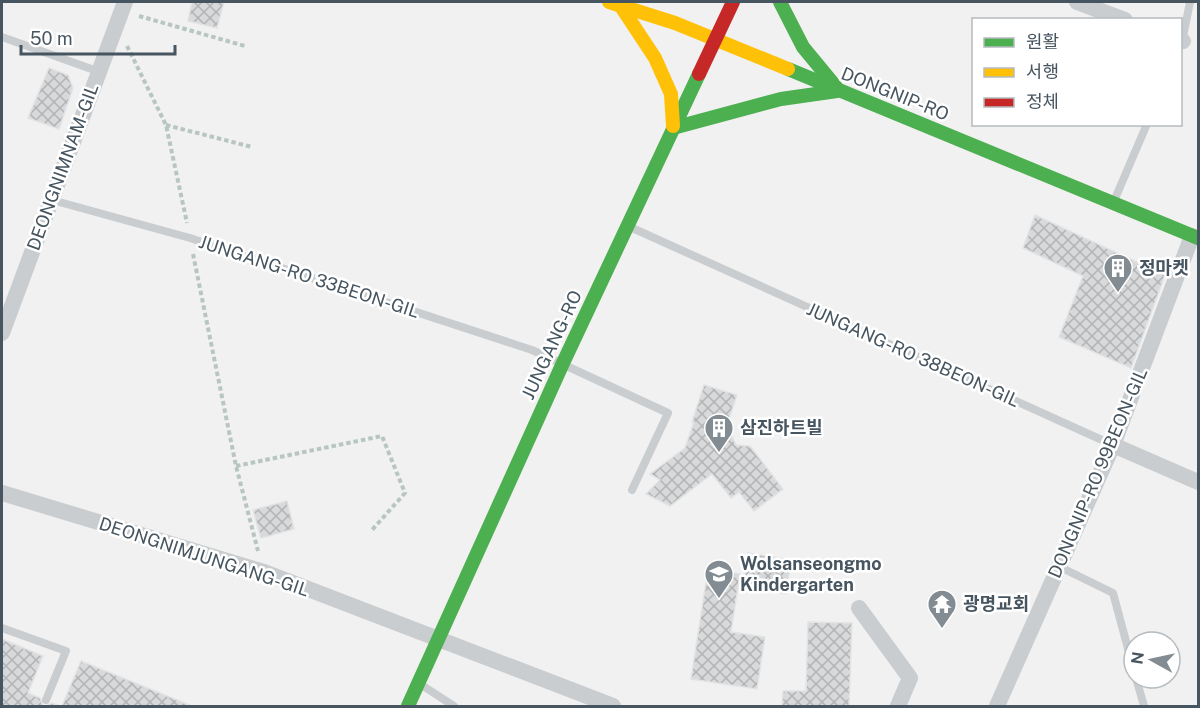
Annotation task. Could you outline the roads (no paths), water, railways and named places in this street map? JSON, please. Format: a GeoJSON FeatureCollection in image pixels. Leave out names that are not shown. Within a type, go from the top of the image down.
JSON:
{"type":"FeatureCollection","features":[{"type":"Feature","properties":{"kind":"main road","name":"JUNGANG-RO"},"geometry":{"type":"LineString","coordinates":[[408,706],[563,363],[733,2]]}},
{"type":"Feature","properties":{"kind":"main road"},"geometry":{"type":"LineString","coordinates":[[780,2],[803,47],[840,91]]}},
{"type":"Feature","properties":{"kind":"main road","name":"DONGNIP-RO"},"geometry":{"type":"LineString","coordinates":[[620,3],[675,23],[1195,237]]}},
{"type":"Feature","properties":{"kind":"main road"},"geometry":{"type":"LineString","coordinates":[[620,3],[654,58],[671,94],[673,128],[781,99],[840,91]]}},
{"type":"Feature","properties":{"kind":"street"},"geometry":{"type":"LineString","coordinates":[[1077,2],[1120,18]]}},
{"type":"Feature","properties":{"kind":"street","name":"DEONGNIMNAM-GIL"},"geometry":{"type":"LineString","coordinates":[[2,333],[120,12]]}},
{"type":"Feature","properties":{"kind":"street","name":"DONGNIP-RO 99BEON-GIL"},"geometry":{"type":"LineString","coordinates":[[997,706],[1113,445],[1195,237]]}},
{"type":"Feature","properties":{"kind":"street","name":"JUNGANG-RO 38BEON-GIL"},"geometry":{"type":"LineString","coordinates":[[1113,445],[1198,482]]}},
{"type":"Feature","properties":{"kind":"street","name":"DEONGNIMJUNGANG-GIL"},"geometry":{"type":"LineString","coordinates":[[2,493],[264,572],[587,701],[614,706]]}},
{"type":"Feature","properties":{"kind":"street"},"geometry":{"type":"LineString","coordinates":[[859,608],[910,678],[898,706]]}},
{"type":"Feature","properties":{"kind":"lane"},"geometry":{"type":"LineString","coordinates":[[1182,38],[1190,2]]}},
{"type":"Feature","properties":{"kind":"lane"},"geometry":{"type":"LineString","coordinates":[[2,38],[98,71]]}},
{"type":"Feature","properties":{"kind":"lane"},"geometry":{"type":"LineString","coordinates":[[1113,203],[1146,126]]}},
{"type":"Feature","properties":{"kind":"lane","name":"JUNGANG-RO 33BEON-GIL"},"geometry":{"type":"LineString","coordinates":[[52,200],[190,238],[532,350],[668,412],[632,490]]}},
{"type":"Feature","properties":{"kind":"lane","name":"JUNGANG-RO 38BEON-GIL"},"geometry":{"type":"LineString","coordinates":[[628,226],[1113,445]]}},
{"type":"Feature","properties":{"kind":"lane"},"geometry":{"type":"LineString","coordinates":[[1060,567],[1113,592],[1123,630]]}},
{"type":"Feature","properties":{"kind":"lane"},"geometry":{"type":"LineString","coordinates":[[2,628],[66,651],[46,700]]}},
{"type":"Feature","properties":{"kind":"lane"},"geometry":{"type":"LineString","coordinates":[[418,683],[454,706]]}},
{"type":"Feature","properties":{"kind":"lane"},"geometry":{"type":"LineString","coordinates":[[1139,690],[1144,706]]}},
{"type":"Feature","properties":{"kind":"place","name":"정마켓"},"geometry":{"type":"Point","coordinates":[1118,294]}},
{"type":"Feature","properties":{"kind":"place","name":"삼진하트빌"},"geometry":{"type":"Point","coordinates":[719,454]}},
{"type":"Feature","properties":{"kind":"place","name":"Wolsanseongmo Kindergarten"},"geometry":{"type":"Point","coordinates":[719,600]}},
{"type":"Feature","properties":{"kind":"place","name":"광명교회"},"geometry":{"type":"Point","coordinates":[942,630]}}]}
